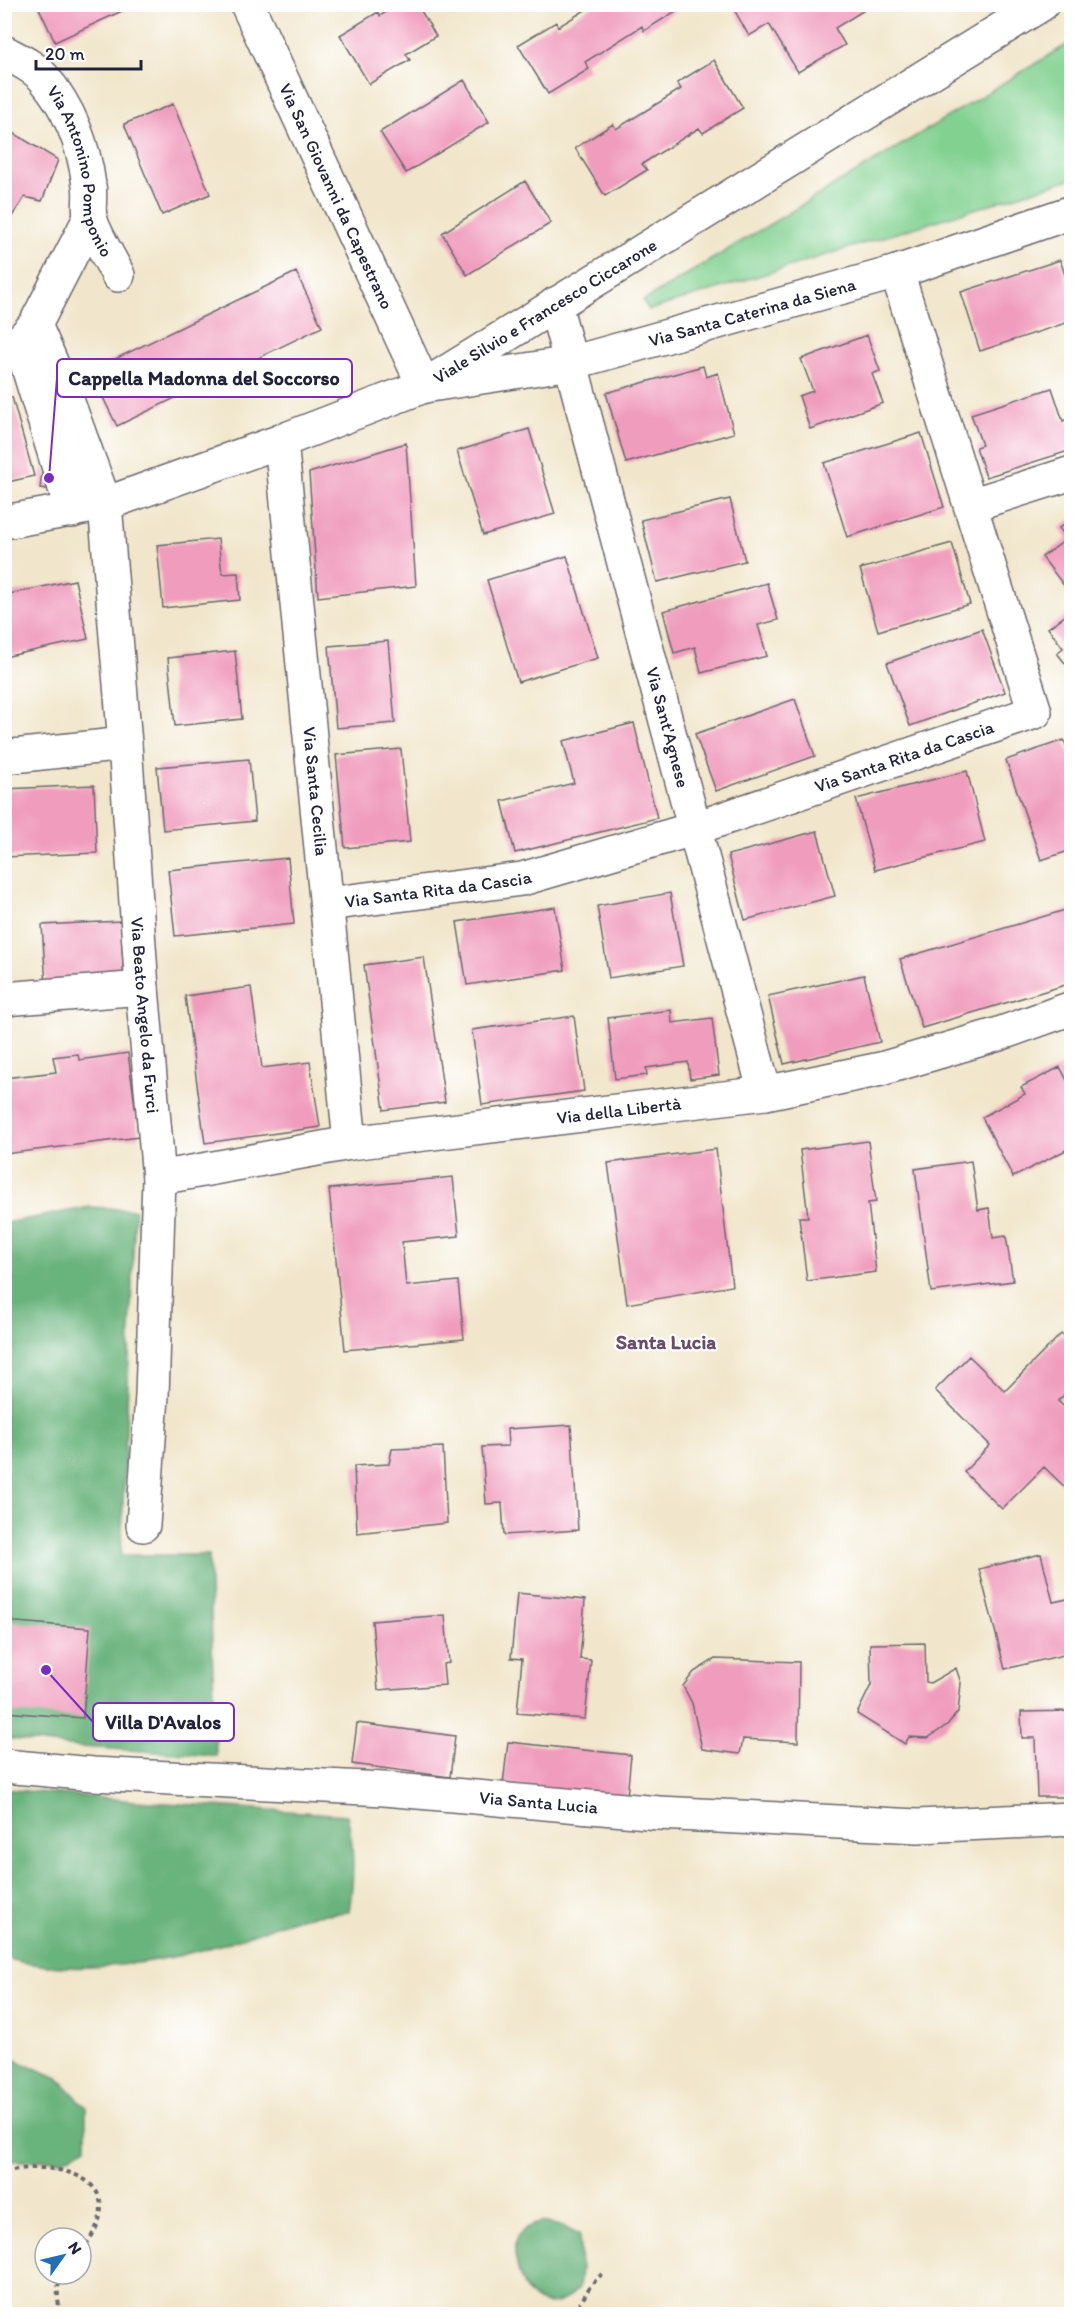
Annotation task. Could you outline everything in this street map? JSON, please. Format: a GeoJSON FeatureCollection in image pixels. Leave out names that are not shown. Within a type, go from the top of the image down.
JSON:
{"type":"FeatureCollection","features":[{"type":"Feature","properties":{"kind":"street","name":"Via San Giovanni da Capestrano"},"geometry":{"type":"LineString","coordinates":[[247,4],[424,386]]}},
{"type":"Feature","properties":{"kind":"street","name":"Viale Silvio e Francesco Ciccarone"},"geometry":{"type":"LineString","coordinates":[[4,522],[105,504],[424,386],[1042,4]]}},
{"type":"Feature","properties":{"kind":"street","name":"Via Antonino Pomponio"},"geometry":{"type":"LineString","coordinates":[[4,52],[31,66],[42,77],[65,109],[86,163],[90,189],[90,218],[118,275]]}},
{"type":"Feature","properties":{"kind":"street","name":"Via Santa Caterina da Siena"},"geometry":{"type":"LineString","coordinates":[[424,386],[571,363],[897,272],[1071,212]]}},
{"type":"Feature","properties":{"kind":"street"},"geometry":{"type":"LineString","coordinates":[[72,511],[20,338],[90,218]]}},
{"type":"Feature","properties":{"kind":"street","name":"Via Santa Rita da Cascia"},"geometry":{"type":"LineString","coordinates":[[327,904],[522,879],[693,829],[1035,712],[897,272]]}},
{"type":"Feature","properties":{"kind":"street","name":"Via Sant'Agnese"},"geometry":{"type":"LineString","coordinates":[[555,304],[693,829],[765,1092]]}},
{"type":"Feature","properties":{"kind":"street","name":"Via Beato Angelo da Furci"},"geometry":{"type":"LineString","coordinates":[[20,338],[64,392],[105,504],[159,1178],[152,1396],[143,1525]]}},
{"type":"Feature","properties":{"kind":"street","name":"Via Santa Cecilia"},"geometry":{"type":"LineString","coordinates":[[280,441],[350,1143]]}},
{"type":"Feature","properties":{"kind":"street"},"geometry":{"type":"LineString","coordinates":[[971,505],[1071,473]]}},
{"type":"Feature","properties":{"kind":"street"},"geometry":{"type":"LineString","coordinates":[[4,757],[125,744]]}},
{"type":"Feature","properties":{"kind":"street"},"geometry":{"type":"LineString","coordinates":[[4,999],[142,988]]}},
{"type":"Feature","properties":{"kind":"street","name":"Via della Libertà"},"geometry":{"type":"LineString","coordinates":[[159,1178],[350,1143],[765,1092],[881,1068],[999,1035],[1071,1008]]}},
{"type":"Feature","properties":{"kind":"street","name":"Via Santa Lucia"},"geometry":{"type":"LineString","coordinates":[[4,1766],[93,1774],[384,1789],[730,1817],[918,1826],[1071,1819]]}},
{"type":"Feature","properties":{"kind":"path"},"geometry":{"type":"LineString","coordinates":[[4,2172],[21,2168],[44,2168],[73,2174],[92,2184],[100,2195],[101,2206],[98,2223],[93,2234]]}},
{"type":"Feature","properties":{"kind":"path"},"geometry":{"type":"LineString","coordinates":[[574,2314],[591,2285],[605,2271]]}},
{"type":"Feature","properties":{"kind":"path"},"geometry":{"type":"LineString","coordinates":[[58,2286],[57,2303],[62,2314]]}},
{"type":"Feature","properties":{"kind":"green space"},"geometry":{"type":"Polygon","coordinates":[[[1071,42],[1071,179],[649,310],[643,301],[1071,42]]]}},
{"type":"Feature","properties":{"kind":"green space"},"geometry":{"type":"Polygon","coordinates":[[[90,1207],[135,1210],[121,1555],[209,1555],[216,1756],[66,1746],[5,1738],[5,1223],[90,1207]]]}},
{"type":"Feature","properties":{"kind":"green space"},"geometry":{"type":"Polygon","coordinates":[[[4,1789],[135,1801],[347,1815],[353,1864],[349,1912],[304,1917],[204,1950],[147,1962],[60,1967],[5,1958],[4,1789]]]}},
{"type":"Feature","properties":{"kind":"green space"},"geometry":{"type":"Polygon","coordinates":[[[4,2053],[58,2078],[86,2107],[86,2147],[63,2160],[15,2161],[5,2157],[4,2053]]]}},
{"type":"Feature","properties":{"kind":"green space"},"geometry":{"type":"Polygon","coordinates":[[[541,2222],[562,2226],[579,2235],[581,2268],[579,2288],[568,2297],[549,2304],[532,2297],[526,2289],[515,2255],[515,2244],[519,2234],[541,2222]]]}},
{"type":"Feature","properties":{"kind":"building"},"geometry":{"type":"Polygon","coordinates":[[[37,4],[137,4],[55,42],[37,4]]]}},
{"type":"Feature","properties":{"kind":"building"},"geometry":{"type":"Polygon","coordinates":[[[399,4],[417,4],[436,36],[406,54],[410,60],[369,84],[340,35],[378,12],[380,16],[399,4]]]}},
{"type":"Feature","properties":{"kind":"building"},"geometry":{"type":"Polygon","coordinates":[[[595,4],[687,4],[644,31],[642,26],[585,62],[589,69],[548,94],[518,45],[556,22],[558,27],[595,4]]]}},
{"type":"Feature","properties":{"kind":"building"},"geometry":{"type":"Polygon","coordinates":[[[731,4],[874,4],[835,28],[845,45],[798,72],[769,24],[749,36],[731,4]]]}},
{"type":"Feature","properties":{"kind":"building"},"geometry":{"type":"Polygon","coordinates":[[[714,60],[743,108],[703,133],[699,128],[642,164],[647,170],[605,196],[575,148],[613,124],[616,129],[681,89],[677,83],[714,60]]]}},
{"type":"Feature","properties":{"kind":"building"},"geometry":{"type":"Polygon","coordinates":[[[464,80],[489,122],[406,173],[380,132],[464,80]]]}},
{"type":"Feature","properties":{"kind":"building"},"geometry":{"type":"Polygon","coordinates":[[[173,104],[210,194],[162,215],[124,124],[173,104]]]}},
{"type":"Feature","properties":{"kind":"building"},"geometry":{"type":"Polygon","coordinates":[[[10,131],[58,160],[42,201],[25,197],[4,228],[4,140],[10,131]]]}},
{"type":"Feature","properties":{"kind":"building"},"geometry":{"type":"Polygon","coordinates":[[[525,181],[551,223],[467,275],[442,233],[525,181]]]}},
{"type":"Feature","properties":{"kind":"building"},"geometry":{"type":"Polygon","coordinates":[[[1060,260],[1072,296],[1072,321],[980,351],[961,292],[1060,260]]]}},
{"type":"Feature","properties":{"kind":"building"},"geometry":{"type":"Polygon","coordinates":[[[296,272],[322,327],[117,426],[90,371],[296,272]]]}},
{"type":"Feature","properties":{"kind":"building"},"geometry":{"type":"Polygon","coordinates":[[[867,335],[880,371],[872,374],[883,403],[810,429],[799,396],[813,391],[801,359],[867,335]]]}},
{"type":"Feature","properties":{"kind":"building"},"geometry":{"type":"Polygon","coordinates":[[[703,366],[706,377],[718,373],[734,433],[626,463],[606,393],[703,366]]]}},
{"type":"Feature","properties":{"kind":"building"},"geometry":{"type":"Polygon","coordinates":[[[1052,388],[1063,421],[1068,419],[1072,431],[1072,450],[986,477],[976,447],[982,445],[971,414],[1052,388]]]}},
{"type":"Feature","properties":{"kind":"building"},"geometry":{"type":"Polygon","coordinates":[[[4,397],[12,397],[34,476],[4,483],[4,397]]]}},
{"type":"Feature","properties":{"kind":"building"},"geometry":{"type":"Polygon","coordinates":[[[529,429],[555,514],[483,535],[457,451],[529,429]]]}},
{"type":"Feature","properties":{"kind":"building"},"geometry":{"type":"Polygon","coordinates":[[[921,433],[944,507],[847,537],[824,463],[921,433]]]}},
{"type":"Feature","properties":{"kind":"building"},"geometry":{"type":"Polygon","coordinates":[[[406,443],[416,586],[318,597],[309,473],[406,443]]]}},
{"type":"Feature","properties":{"kind":"building"},"geometry":{"type":"Polygon","coordinates":[[[43,466],[55,490],[40,488],[43,466]]]}},
{"type":"Feature","properties":{"kind":"building"},"geometry":{"type":"Polygon","coordinates":[[[730,499],[745,561],[657,582],[641,520],[730,499]]]}},
{"type":"Feature","properties":{"kind":"building"},"geometry":{"type":"Polygon","coordinates":[[[1072,519],[1072,596],[1042,557],[1067,539],[1059,528],[1072,519]]]}},
{"type":"Feature","properties":{"kind":"building"},"geometry":{"type":"Polygon","coordinates":[[[218,539],[222,574],[238,573],[240,600],[163,608],[157,545],[218,539]]]}},
{"type":"Feature","properties":{"kind":"building"},"geometry":{"type":"Polygon","coordinates":[[[952,543],[970,604],[878,631],[860,569],[952,543]]]}},
{"type":"Feature","properties":{"kind":"building"},"geometry":{"type":"Polygon","coordinates":[[[567,556],[598,658],[518,682],[487,580],[567,556]]]}},
{"type":"Feature","properties":{"kind":"building"},"geometry":{"type":"Polygon","coordinates":[[[75,580],[88,639],[4,657],[4,595],[75,580]]]}},
{"type":"Feature","properties":{"kind":"building"},"geometry":{"type":"Polygon","coordinates":[[[767,583],[778,620],[758,625],[767,656],[701,673],[695,647],[674,653],[663,611],[767,583]]]}},
{"type":"Feature","properties":{"kind":"building"},"geometry":{"type":"Polygon","coordinates":[[[1072,611],[1072,672],[1057,653],[1063,648],[1048,628],[1072,611]]]}},
{"type":"Feature","properties":{"kind":"building"},"geometry":{"type":"Polygon","coordinates":[[[982,629],[1005,692],[910,726],[887,663],[982,629]]]}},
{"type":"Feature","properties":{"kind":"building"},"geometry":{"type":"Polygon","coordinates":[[[388,641],[395,723],[336,728],[329,646],[388,641]]]}},
{"type":"Feature","properties":{"kind":"building"},"geometry":{"type":"Polygon","coordinates":[[[235,651],[242,719],[175,726],[168,658],[235,651]]]}},
{"type":"Feature","properties":{"kind":"building"},"geometry":{"type":"Polygon","coordinates":[[[795,699],[815,756],[716,791],[695,734],[795,699]]]}},
{"type":"Feature","properties":{"kind":"building"},"geometry":{"type":"Polygon","coordinates":[[[634,723],[657,818],[515,853],[502,801],[574,783],[563,741],[634,723]]]}},
{"type":"Feature","properties":{"kind":"building"},"geometry":{"type":"Polygon","coordinates":[[[1064,740],[1072,761],[1072,850],[1041,860],[1006,760],[1064,740]]]}},
{"type":"Feature","properties":{"kind":"building"},"geometry":{"type":"Polygon","coordinates":[[[401,749],[410,842],[345,848],[336,755],[401,749]]]}},
{"type":"Feature","properties":{"kind":"building"},"geometry":{"type":"Polygon","coordinates":[[[249,759],[255,821],[163,830],[157,767],[249,759]]]}},
{"type":"Feature","properties":{"kind":"building"},"geometry":{"type":"Polygon","coordinates":[[[967,771],[985,842],[875,870],[856,799],[967,771]]]}},
{"type":"Feature","properties":{"kind":"building"},"geometry":{"type":"Polygon","coordinates":[[[94,785],[97,853],[4,857],[4,789],[94,785]]]}},
{"type":"Feature","properties":{"kind":"building"},"geometry":{"type":"Polygon","coordinates":[[[817,831],[835,896],[745,920],[728,855],[817,831]]]}},
{"type":"Feature","properties":{"kind":"building"},"geometry":{"type":"Polygon","coordinates":[[[288,858],[294,924],[175,936],[168,870],[288,858]]]}},
{"type":"Feature","properties":{"kind":"building"},"geometry":{"type":"Polygon","coordinates":[[[670,893],[683,966],[609,978],[597,906],[670,893]]]}},
{"type":"Feature","properties":{"kind":"building"},"geometry":{"type":"Polygon","coordinates":[[[555,907],[565,970],[467,985],[457,922],[555,907]]]}},
{"type":"Feature","properties":{"kind":"building"},"geometry":{"type":"Polygon","coordinates":[[[1072,908],[1072,983],[922,1028],[900,959],[1072,908]]]}},
{"type":"Feature","properties":{"kind":"building"},"geometry":{"type":"Polygon","coordinates":[[[121,921],[124,982],[46,986],[42,925],[121,921]]]}},
{"type":"Feature","properties":{"kind":"building"},"geometry":{"type":"Polygon","coordinates":[[[424,957],[445,1102],[384,1110],[364,965],[424,957]]]}},
{"type":"Feature","properties":{"kind":"building"},"geometry":{"type":"Polygon","coordinates":[[[864,975],[880,1042],[784,1064],[768,996],[864,975]]]}},
{"type":"Feature","properties":{"kind":"building"},"geometry":{"type":"Polygon","coordinates":[[[251,987],[262,1068],[310,1062],[320,1127],[205,1143],[185,996],[251,987]]]}},
{"type":"Feature","properties":{"kind":"building"},"geometry":{"type":"Polygon","coordinates":[[[671,1010],[672,1023],[712,1018],[719,1075],[690,1079],[688,1062],[646,1068],[647,1075],[615,1079],[608,1018],[671,1010]]]}},
{"type":"Feature","properties":{"kind":"building"},"geometry":{"type":"Polygon","coordinates":[[[574,1016],[584,1091],[482,1105],[472,1030],[574,1016]]]}},
{"type":"Feature","properties":{"kind":"building"},"geometry":{"type":"Polygon","coordinates":[[[128,1053],[139,1137],[5,1154],[4,1078],[56,1072],[53,1057],[78,1054],[79,1060],[128,1053]]]}},
{"type":"Feature","properties":{"kind":"building"},"geometry":{"type":"Polygon","coordinates":[[[1060,1067],[1067,1080],[1072,1078],[1072,1147],[1013,1177],[982,1117],[1025,1094],[1021,1087],[1060,1067]]]}},
{"type":"Feature","properties":{"kind":"building"},"geometry":{"type":"Polygon","coordinates":[[[868,1141],[876,1202],[868,1203],[876,1272],[807,1281],[799,1217],[808,1217],[800,1150],[868,1141]]]}},
{"type":"Feature","properties":{"kind":"building"},"geometry":{"type":"Polygon","coordinates":[[[716,1149],[732,1286],[627,1304],[608,1163],[716,1149]]]}},
{"type":"Feature","properties":{"kind":"building"},"geometry":{"type":"Polygon","coordinates":[[[971,1161],[978,1210],[989,1208],[993,1238],[1006,1236],[1013,1281],[931,1292],[915,1169],[971,1161]]]}},
{"type":"Feature","properties":{"kind":"building"},"geometry":{"type":"Polygon","coordinates":[[[453,1177],[459,1236],[402,1242],[406,1286],[458,1281],[464,1339],[345,1350],[329,1189],[453,1177]]]}},
{"type":"Feature","properties":{"kind":"building"},"geometry":{"type":"Polygon","coordinates":[[[1061,1334],[1072,1344],[1072,1387],[1058,1401],[1072,1414],[1072,1494],[1044,1467],[1002,1509],[964,1472],[990,1445],[935,1390],[969,1356],[1005,1391],[1061,1334]]]}},
{"type":"Feature","properties":{"kind":"building"},"geometry":{"type":"Polygon","coordinates":[[[571,1425],[578,1530],[504,1535],[502,1503],[486,1504],[482,1447],[508,1446],[507,1429],[571,1425]]]}},
{"type":"Feature","properties":{"kind":"building"},"geometry":{"type":"Polygon","coordinates":[[[443,1447],[447,1523],[357,1533],[354,1466],[389,1464],[392,1449],[443,1447]]]}},
{"type":"Feature","properties":{"kind":"building"},"geometry":{"type":"Polygon","coordinates":[[[1041,1554],[1053,1602],[1072,1598],[1072,1653],[1005,1669],[979,1569],[1041,1554]]]}},
{"type":"Feature","properties":{"kind":"building"},"geometry":{"type":"Polygon","coordinates":[[[517,1593],[585,1600],[580,1659],[591,1660],[585,1719],[517,1713],[522,1659],[511,1658],[517,1593]]]}},
{"type":"Feature","properties":{"kind":"building"},"geometry":{"type":"Polygon","coordinates":[[[445,1615],[449,1663],[443,1664],[445,1685],[378,1690],[372,1621],[445,1615]]]}},
{"type":"Feature","properties":{"kind":"building"},"geometry":{"type":"Polygon","coordinates":[[[4,1621],[90,1628],[83,1718],[4,1712],[4,1621]]]}},
{"type":"Feature","properties":{"kind":"building"},"geometry":{"type":"Polygon","coordinates":[[[925,1643],[926,1682],[930,1683],[956,1668],[961,1683],[958,1712],[947,1725],[928,1738],[909,1737],[905,1744],[857,1714],[871,1685],[870,1644],[925,1643]]]}},
{"type":"Feature","properties":{"kind":"building"},"geometry":{"type":"Polygon","coordinates":[[[715,1659],[799,1662],[798,1742],[743,1739],[740,1754],[702,1749],[692,1703],[683,1686],[694,1672],[715,1659]]]}},
{"type":"Feature","properties":{"kind":"building"},"geometry":{"type":"Polygon","coordinates":[[[1072,1711],[1072,1797],[1037,1797],[1035,1738],[1022,1738],[1021,1712],[1072,1711]]]}},
{"type":"Feature","properties":{"kind":"building"},"geometry":{"type":"Polygon","coordinates":[[[357,1723],[455,1736],[450,1777],[352,1764],[357,1723]]]}},
{"type":"Feature","properties":{"kind":"building"},"geometry":{"type":"Polygon","coordinates":[[[508,1742],[631,1755],[627,1797],[503,1784],[508,1742]]]}},
{"type":"Feature","properties":{"kind":"place","name":"Cappella Madonna del Soccorso"},"geometry":{"type":"Point","coordinates":[49,478]}},
{"type":"Feature","properties":{"kind":"place","name":"Villa D'Avalos"},"geometry":{"type":"Point","coordinates":[46,1670]}},
{"type":"Feature","properties":{"kind":"district","name":"Santa Lucia"},"geometry":{"type":"Point","coordinates":[666,1342]}}]}
